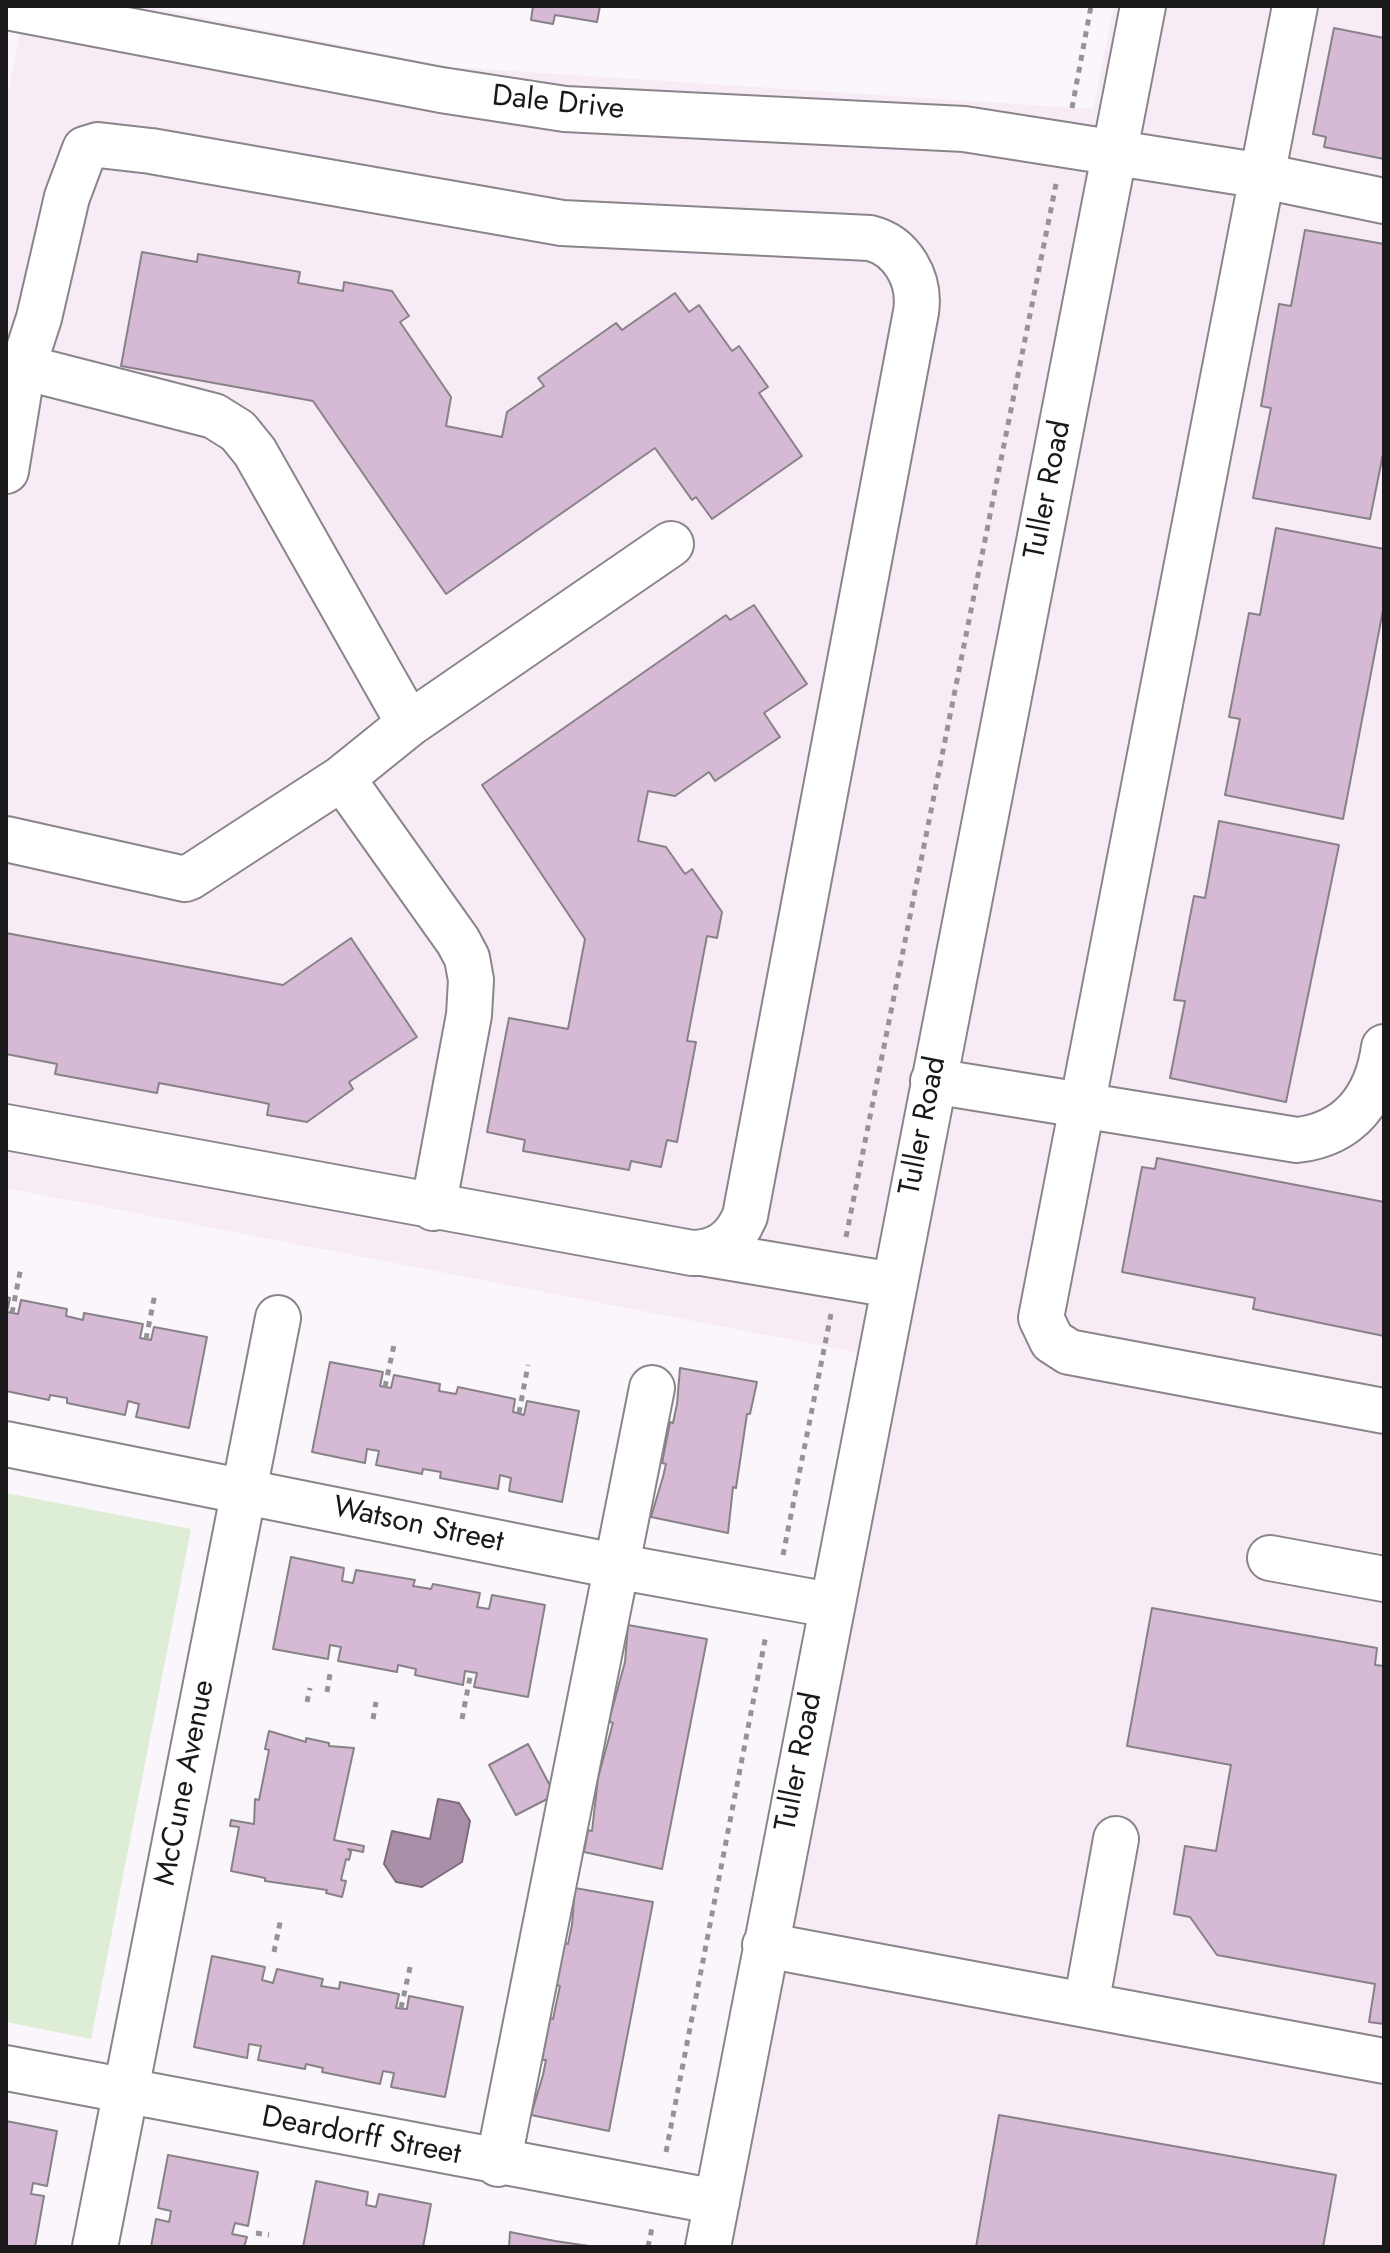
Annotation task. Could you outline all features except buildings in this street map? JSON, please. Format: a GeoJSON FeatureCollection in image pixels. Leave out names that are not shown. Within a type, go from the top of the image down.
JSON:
{"type":"FeatureCollection","features":[{"type":"Feature","properties":{"kind":"street","name":"Tuller Road"},"geometry":{"type":"LineString","coordinates":[[708,2247],[830,1605],[1143,6]]}},
{"type":"Feature","properties":{"kind":"street"},"geometry":{"type":"LineString","coordinates":[[1295,6],[1041,1312],[1043,1325],[1052,1341],[1075,1353],[1384,1411]]}},
{"type":"Feature","properties":{"kind":"street","name":"Dale Drive"},"geometry":{"type":"LineString","coordinates":[[6,7],[441,90],[565,109],[926,126],[1065,144],[1263,176],[1384,201]]}},
{"type":"Feature","properties":{"kind":"street"},"geometry":{"type":"LineString","coordinates":[[6,471],[23,367],[39,318],[78,160],[85,149],[98,145],[151,151],[562,223],[870,238],[893,248],[904,261],[915,288],[916,312],[745,1216],[728,1242],[702,1253]]}},
{"type":"Feature","properties":{"kind":"street"},"geometry":{"type":"LineString","coordinates":[[23,367],[202,412],[238,431],[255,452],[409,724]]}},
{"type":"Feature","properties":{"kind":"street"},"geometry":{"type":"LineString","coordinates":[[6,839],[185,879],[342,778],[409,724],[671,544]]}},
{"type":"Feature","properties":{"kind":"street"},"geometry":{"type":"LineString","coordinates":[[342,778],[458,941],[469,969],[469,1015],[433,1208]]}},
{"type":"Feature","properties":{"kind":"street"},"geometry":{"type":"LineString","coordinates":[[933,1081],[1284,1141],[1312,1139],[1338,1129],[1368,1100],[1379,1075],[1384,1047]]}},
{"type":"Feature","properties":{"kind":"street"},"geometry":{"type":"LineString","coordinates":[[6,1127],[433,1208],[893,1285]]}},
{"type":"Feature","properties":{"kind":"street","name":"McCune Avenue"},"geometry":{"type":"LineString","coordinates":[[95,2247],[278,1318]]}},
{"type":"Feature","properties":{"kind":"street"},"geometry":{"type":"LineString","coordinates":[[498,2164],[652,1388]]}},
{"type":"Feature","properties":{"kind":"street","name":"Watson Street"},"geometry":{"type":"LineString","coordinates":[[6,1444],[615,1566],[830,1605]]}},
{"type":"Feature","properties":{"kind":"street"},"geometry":{"type":"LineString","coordinates":[[1270,1558],[1384,1579]]}},
{"type":"Feature","properties":{"kind":"street"},"geometry":{"type":"LineString","coordinates":[[1086,2005],[1116,1839]]}},
{"type":"Feature","properties":{"kind":"street"},"geometry":{"type":"LineString","coordinates":[[765,1945],[1384,2061]]}},
{"type":"Feature","properties":{"kind":"street","name":"Deardorff Street"},"geometry":{"type":"LineString","coordinates":[[6,2068],[498,2164],[717,2202]]}},
{"type":"Feature","properties":{"kind":"path"},"geometry":{"type":"LineString","coordinates":[[785,1543],[1091,6]]}},
{"type":"Feature","properties":{"kind":"path"},"geometry":{"type":"LineString","coordinates":[[12,1313],[21,1267]]}},
{"type":"Feature","properties":{"kind":"path"},"geometry":{"type":"LineString","coordinates":[[146,1339],[155,1294]]}},
{"type":"Feature","properties":{"kind":"path"},"geometry":{"type":"LineString","coordinates":[[385,1387],[395,1340]]}},
{"type":"Feature","properties":{"kind":"path"},"geometry":{"type":"LineString","coordinates":[[519,1413],[528,1365]]}},
{"type":"Feature","properties":{"kind":"path"},"geometry":{"type":"LineString","coordinates":[[667,2144],[768,1628]]}},
{"type":"Feature","properties":{"kind":"path"},"geometry":{"type":"LineString","coordinates":[[462,1719],[471,1672]]}},
{"type":"Feature","properties":{"kind":"path"},"geometry":{"type":"LineString","coordinates":[[327,1692],[330,1674]]}},
{"type":"Feature","properties":{"kind":"path"},"geometry":{"type":"LineString","coordinates":[[307,1702],[310,1688]]}},
{"type":"Feature","properties":{"kind":"path"},"geometry":{"type":"LineString","coordinates":[[373,1719],[376,1702]]}},
{"type":"Feature","properties":{"kind":"path"},"geometry":{"type":"LineString","coordinates":[[274,1952],[281,1918]]}},
{"type":"Feature","properties":{"kind":"path"},"geometry":{"type":"LineString","coordinates":[[401,2008],[411,1963]]}},
{"type":"Feature","properties":{"kind":"path"},"geometry":{"type":"LineString","coordinates":[[648,2247],[652,2226]]}},
{"type":"Feature","properties":{"kind":"path"},"geometry":{"type":"LineString","coordinates":[[256,2233],[269,2235]]}},
{"type":"Feature","properties":{"kind":"shaded area"},"geometry":{"type":"Polygon","coordinates":[[[25,6],[147,6],[451,67],[1093,109],[1114,6],[1384,6],[1384,2247],[699,2247],[870,1355],[6,1188],[6,104],[25,6]]]}},
{"type":"Feature","properties":{"kind":"shaded area"},"geometry":{"type":"Polygon","coordinates":[[[438,1799],[459,1803],[470,1821],[462,1862],[422,1887],[396,1882],[384,1864],[392,1831],[430,1839],[438,1799]]]}},
{"type":"Feature","properties":{"kind":"green space"},"geometry":{"type":"Polygon","coordinates":[[[6,1493],[191,1529],[91,2039],[6,2022],[6,1493]]]}}]}
